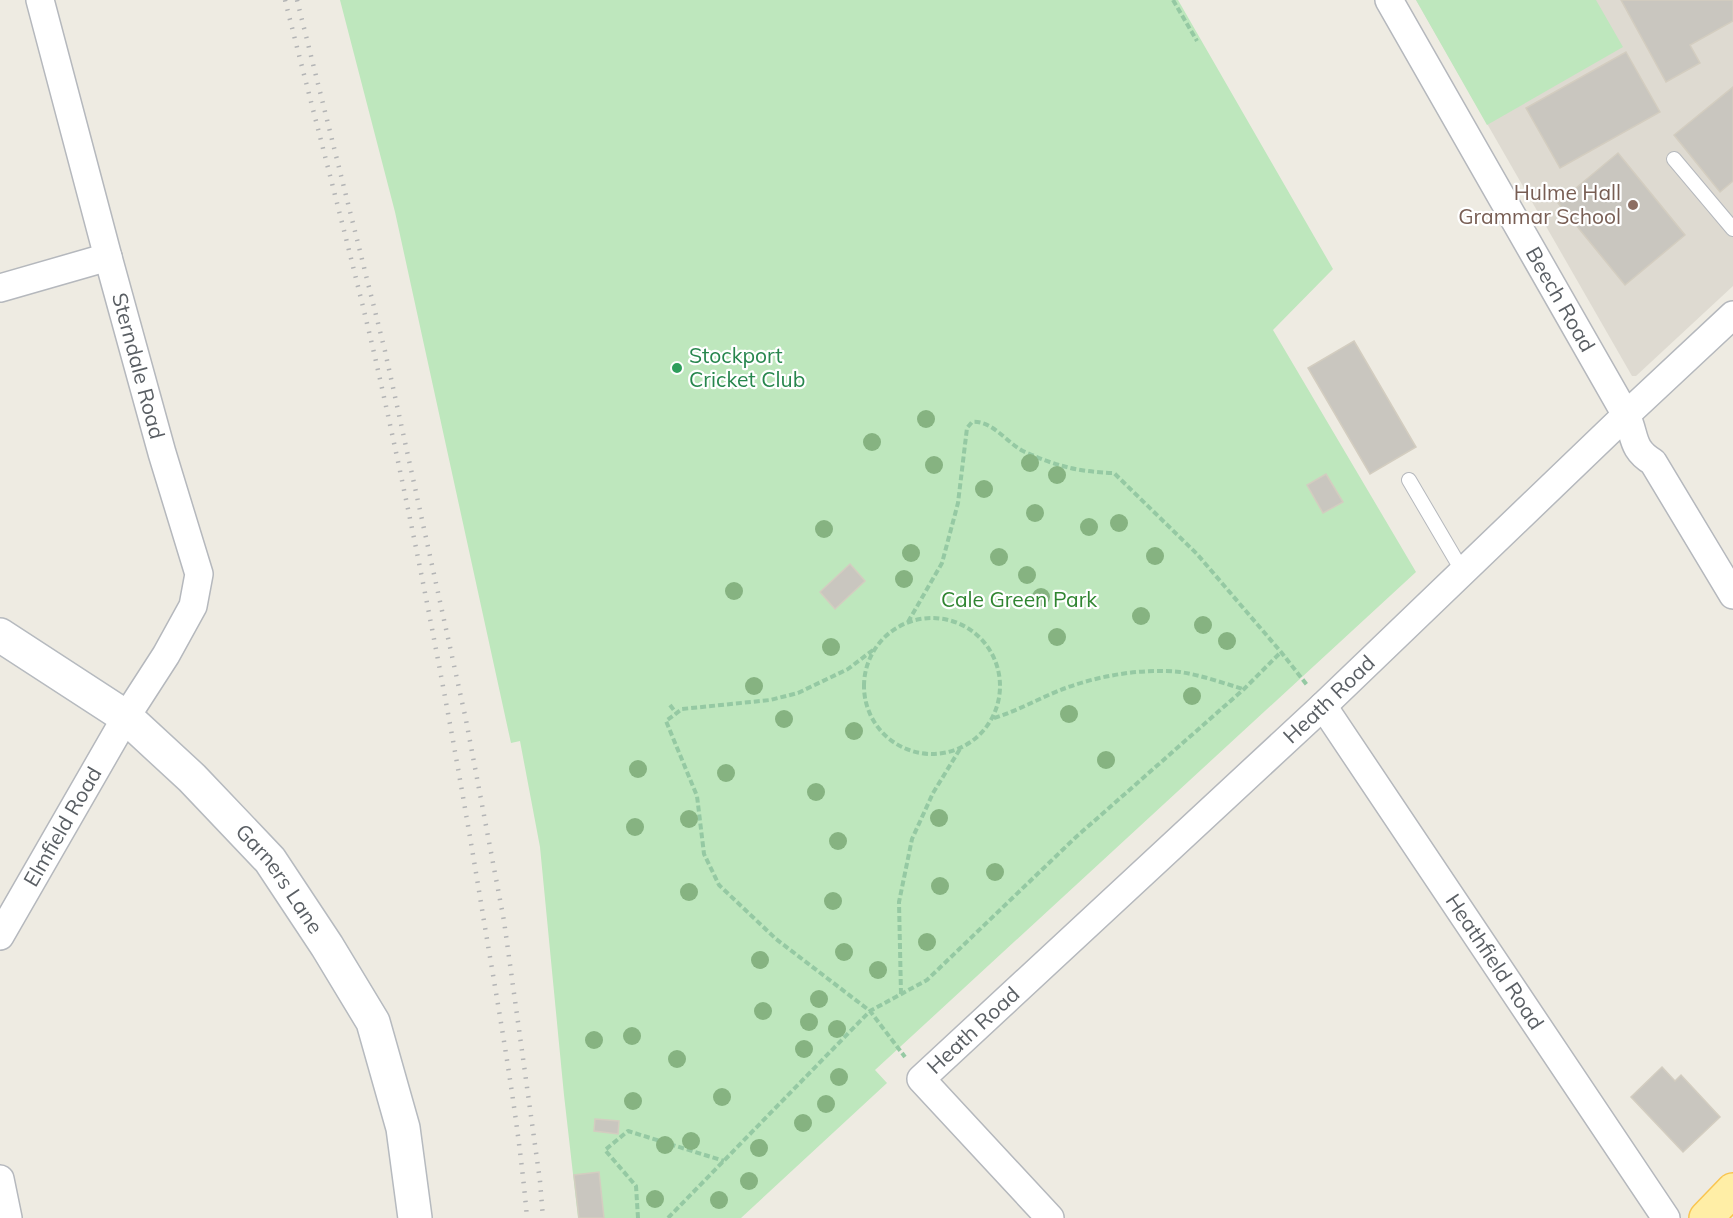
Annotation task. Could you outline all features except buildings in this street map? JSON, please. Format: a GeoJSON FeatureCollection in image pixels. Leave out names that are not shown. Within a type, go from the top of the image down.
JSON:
{"type":"FeatureCollection","features":[{"type":"Feature","properties":{"kind":"main road"},"geometry":{"type":"LineString","coordinates":[[1706,1218],[1733,1190]]}},
{"type":"Feature","properties":{"kind":"street","name":"Sterndale Road"},"geometry":{"type":"LineString","coordinates":[[40,0],[162,453],[199,574],[193,606],[126,717]]}},
{"type":"Feature","properties":{"kind":"street","name":"Beech Road"},"geometry":{"type":"LineString","coordinates":[[1389,0],[1628,420],[1631,436],[1643,456],[1653,462],[1733,595]]}},
{"type":"Feature","properties":{"kind":"street"},"geometry":{"type":"LineString","coordinates":[[0,288],[108,257]]}},
{"type":"Feature","properties":{"kind":"street","name":"Heath Road"},"geometry":{"type":"LineString","coordinates":[[921,1079],[1628,420],[1733,315]]}},
{"type":"Feature","properties":{"kind":"street","name":"Garners Lane"},"geometry":{"type":"LineString","coordinates":[[0,635],[126,717],[192,778],[270,860],[327,946],[373,1022],[403,1128],[415,1218]]}},
{"type":"Feature","properties":{"kind":"street","name":"Heathfield Road"},"geometry":{"type":"LineString","coordinates":[[1323,706],[1666,1218]]}},
{"type":"Feature","properties":{"kind":"street","name":"Elmfield Road"},"geometry":{"type":"LineString","coordinates":[[0,936],[126,717]]}},
{"type":"Feature","properties":{"kind":"street"},"geometry":{"type":"LineString","coordinates":[[921,1079],[1050,1218]]}},
{"type":"Feature","properties":{"kind":"street"},"geometry":{"type":"LineString","coordinates":[[0,1179],[8,1218]]}},
{"type":"Feature","properties":{"kind":"lane"},"geometry":{"type":"LineString","coordinates":[[1674,159],[1733,229]]}},
{"type":"Feature","properties":{"kind":"lane"},"geometry":{"type":"LineString","coordinates":[[1409,480],[1463,572]]}},
{"type":"Feature","properties":{"kind":"path"},"geometry":{"type":"LineString","coordinates":[[1173,0],[1197,41]]}},
{"type":"Feature","properties":{"kind":"path"},"geometry":{"type":"LineString","coordinates":[[908,622],[942,563],[958,503],[967,428],[972,422],[980,421],[1021,450],[1053,464],[1085,472],[1114,473],[1197,554],[1281,652],[1323,706]]}},
{"type":"Feature","properties":{"kind":"path"},"geometry":{"type":"LineString","coordinates":[[873,650],[866,670],[864,692],[869,713],[881,732],[898,746],[918,753],[940,754],[960,749],[979,737],[993,718],[1001,696],[1000,672],[991,650],[975,632],[955,621],[931,617],[908,622],[888,634],[873,650],[848,669],[798,693],[770,700],[682,710],[666,721],[697,796],[704,854],[719,885],[776,939],[870,1011],[921,1079]]}},
{"type":"Feature","properties":{"kind":"path"},"geometry":{"type":"LineString","coordinates":[[668,1218],[870,1011],[927,980],[1076,837],[1244,689],[1281,652]]}},
{"type":"Feature","properties":{"kind":"path"},"geometry":{"type":"LineString","coordinates":[[993,718],[1016,712],[1058,691],[1089,681],[1148,671],[1183,673],[1244,689]]}},
{"type":"Feature","properties":{"kind":"path"},"geometry":{"type":"LineString","coordinates":[[670,705],[676,713]]}},
{"type":"Feature","properties":{"kind":"path"},"geometry":{"type":"LineString","coordinates":[[901,994],[899,902],[912,839],[933,793],[960,749]]}},
{"type":"Feature","properties":{"kind":"path"},"geometry":{"type":"LineString","coordinates":[[638,1218],[636,1186],[605,1150],[628,1131],[724,1161]]}},
{"type":"Feature","properties":{"kind":"shaded area","name":"Hulme Hall Grammar School"},"geometry":{"type":"Polygon","coordinates":[[[1416,0],[1733,0],[1733,286],[1636,376],[1632,376],[1416,0]]]}},
{"type":"Feature","properties":{"kind":"green space","name":"Cale Green Park"},"geometry":{"type":"Polygon","coordinates":[[[340,0],[1178,0],[1333,269],[1273,330],[1416,572],[875,1070],[887,1083],[741,1218],[578,1218],[540,847],[520,741],[511,743],[395,212],[340,0]]]}},
{"type":"Feature","properties":{"kind":"green space"},"geometry":{"type":"Polygon","coordinates":[[[1416,0],[1596,0],[1623,47],[1487,125],[1416,0]]]}},
{"type":"Feature","properties":{"kind":"railway"},"geometry":{"type":"LineString","coordinates":[[285,0],[375,357],[419,561],[458,766],[501,1021],[527,1218]]}},
{"type":"Feature","properties":{"kind":"railway"},"geometry":{"type":"LineString","coordinates":[[297,0],[385,351],[466,720],[504,921],[540,1181],[543,1218]]}},
{"type":"Feature","properties":{"kind":"place","name":"Hulme Hall Grammar School"},"geometry":{"type":"Point","coordinates":[1633,205]}},
{"type":"Feature","properties":{"kind":"place","name":"Stockport Cricket Club"},"geometry":{"type":"Point","coordinates":[677,368]}}]}
